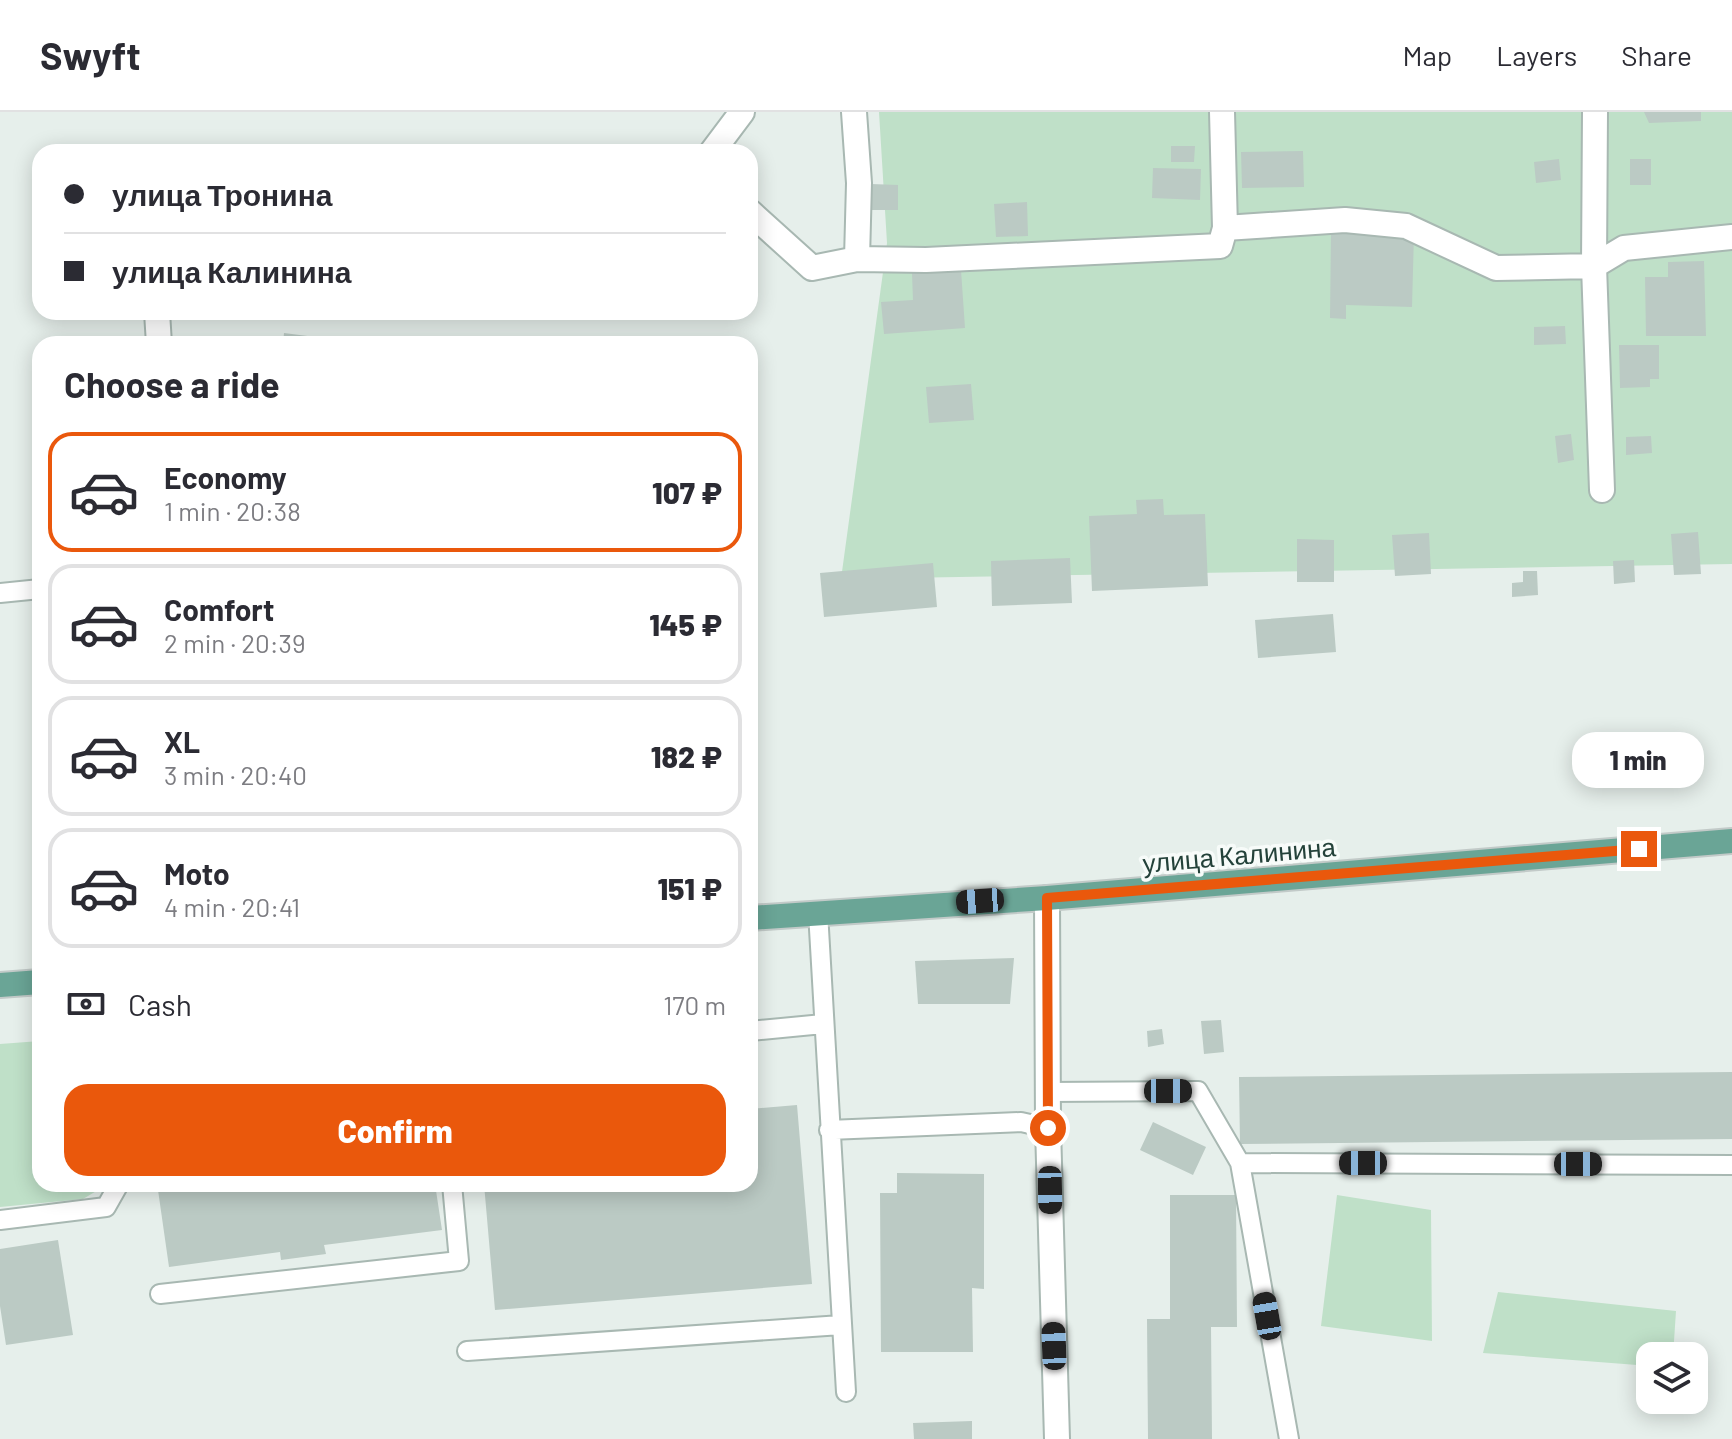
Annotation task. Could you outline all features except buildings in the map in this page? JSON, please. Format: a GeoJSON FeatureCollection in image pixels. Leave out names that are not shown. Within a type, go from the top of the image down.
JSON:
{"type":"FeatureCollection","features":[{"type":"Feature","properties":{"kind":"main road","name":"улица Калинина"},"geometry":{"type":"LineString","coordinates":[[758,917],[1047,898],[1732,841]]}},
{"type":"Feature","properties":{"kind":"main road"},"geometry":{"type":"LineString","coordinates":[[0,985],[32,983]]}},
{"type":"Feature","properties":{"kind":"street"},"geometry":{"type":"LineString","coordinates":[[720,144],[742,112]]}},
{"type":"Feature","properties":{"kind":"street"},"geometry":{"type":"LineString","coordinates":[[854,112],[859,183],[857,259]]}},
{"type":"Feature","properties":{"kind":"street"},"geometry":{"type":"LineString","coordinates":[[758,219],[812,268],[857,259],[926,260],[1220,246],[1225,228],[1222,112]]}},
{"type":"Feature","properties":{"kind":"street"},"geometry":{"type":"LineString","coordinates":[[1595,112],[1594,266],[1602,490]]}},
{"type":"Feature","properties":{"kind":"street"},"geometry":{"type":"LineString","coordinates":[[1225,228],[1345,220],[1406,226],[1496,268],[1594,266],[1624,248],[1732,237]]}},
{"type":"Feature","properties":{"kind":"street"},"geometry":{"type":"LineString","coordinates":[[1047,898],[1048,1128],[1057,1439]]}},
{"type":"Feature","properties":{"kind":"lane"},"geometry":{"type":"LineString","coordinates":[[0,593],[32,590]]}},
{"type":"Feature","properties":{"kind":"lane"},"geometry":{"type":"LineString","coordinates":[[818,912],[846,1392]]}},
{"type":"Feature","properties":{"kind":"lane"},"geometry":{"type":"LineString","coordinates":[[758,1030],[823,1024]]}},
{"type":"Feature","properties":{"kind":"lane"},"geometry":{"type":"LineString","coordinates":[[1048,1092],[1198,1091],[1240,1163],[1289,1439]]}},
{"type":"Feature","properties":{"kind":"lane"},"geometry":{"type":"LineString","coordinates":[[829,1130],[1021,1122],[1048,1128]]}},
{"type":"Feature","properties":{"kind":"lane"},"geometry":{"type":"LineString","coordinates":[[1240,1163],[1732,1165]]}},
{"type":"Feature","properties":{"kind":"lane"},"geometry":{"type":"LineString","coordinates":[[0,1220],[106,1207],[114,1192]]}},
{"type":"Feature","properties":{"kind":"lane"},"geometry":{"type":"LineString","coordinates":[[160,1294],[459,1261],[453,1192]]}},
{"type":"Feature","properties":{"kind":"lane"},"geometry":{"type":"LineString","coordinates":[[467,1351],[841,1325]]}},
{"type":"Feature","properties":{"kind":"green space"},"geometry":{"type":"Polygon","coordinates":[[[879,112],[1732,112],[1732,564],[841,579],[887,243],[879,112]]]}},
{"type":"Feature","properties":{"kind":"green space"},"geometry":{"type":"Polygon","coordinates":[[[32,1042],[32,1192],[95,1192],[83,1199],[0,1207],[0,1044],[32,1042]]]}},
{"type":"Feature","properties":{"kind":"green space"},"geometry":{"type":"Polygon","coordinates":[[[1337,1195],[1431,1210],[1432,1341],[1321,1326],[1337,1195]]]}},
{"type":"Feature","properties":{"kind":"green space"},"geometry":{"type":"Polygon","coordinates":[[[1498,1292],[1676,1311],[1674,1342],[1636,1342],[1636,1365],[1483,1353],[1498,1292]]]}},
{"type":"Feature","properties":{"kind":"route"},"geometry":{"type":"LineString","coordinates":[[1048,1128],[1047,898],[1639,849]]}}]}
